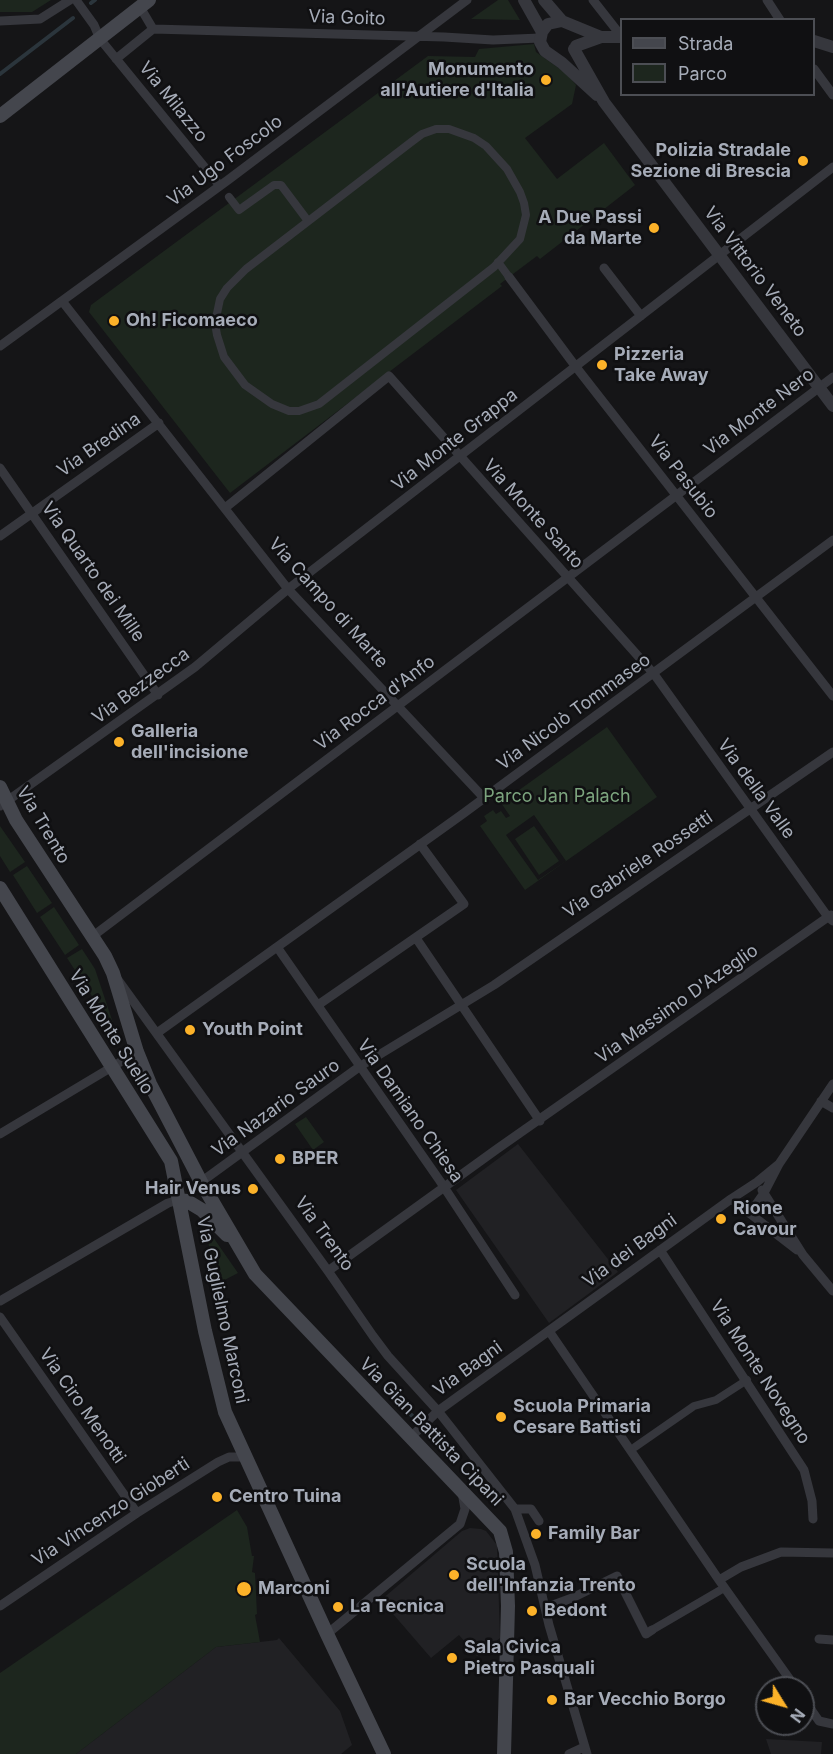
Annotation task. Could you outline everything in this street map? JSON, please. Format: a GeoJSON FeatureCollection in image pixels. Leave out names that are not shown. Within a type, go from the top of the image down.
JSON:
{"type":"FeatureCollection","features":[{"type":"Feature","properties":{"kind":"main road"},"geometry":{"type":"LineString","coordinates":[[0,116],[145,3]]}},
{"type":"Feature","properties":{"kind":"main road","name":"Via Trento"},"geometry":{"type":"LineString","coordinates":[[0,787],[3,804],[93,936],[113,973],[131,1033]]}},
{"type":"Feature","properties":{"kind":"main road","name":"Via Monte Suello"},"geometry":{"type":"LineString","coordinates":[[0,888],[171,1161],[179,1200]]}},
{"type":"Feature","properties":{"kind":"main road","name":"Via Monte Suello"},"geometry":{"type":"LineString","coordinates":[[131,1033],[150,1084],[201,1182]]}},
{"type":"Feature","properties":{"kind":"main road"},"geometry":{"type":"LineString","coordinates":[[171,1161],[196,1182],[201,1182]]}},
{"type":"Feature","properties":{"kind":"main road","name":"Via Gian Battista Cipani"},"geometry":{"type":"LineString","coordinates":[[201,1182],[263,1285],[500,1531],[506,1552],[508,1606],[504,1754]]}},
{"type":"Feature","properties":{"kind":"main road"},"geometry":{"type":"LineString","coordinates":[[179,1200],[187,1201],[202,1210],[239,1247]]}},
{"type":"Feature","properties":{"kind":"main road","name":"Via Guglielmo Marconi"},"geometry":{"type":"LineString","coordinates":[[179,1200],[205,1331],[225,1412],[384,1754]]}},
{"type":"Feature","properties":{"kind":"street"},"geometry":{"type":"LineString","coordinates":[[0,21],[40,19],[70,0]]}},
{"type":"Feature","properties":{"kind":"street","name":"Via Milazzo"},"geometry":{"type":"LineString","coordinates":[[76,0],[94,25],[100,39],[220,186]]}},
{"type":"Feature","properties":{"kind":"street","name":"Via Ugo Foscolo"},"geometry":{"type":"LineString","coordinates":[[0,346],[220,186],[467,0]]}},
{"type":"Feature","properties":{"kind":"street"},"geometry":{"type":"LineString","coordinates":[[524,0],[541,35],[545,51],[554,57],[565,56],[575,48],[601,37]]}},
{"type":"Feature","properties":{"kind":"street"},"geometry":{"type":"LineString","coordinates":[[544,0],[577,35],[575,48]]}},
{"type":"Feature","properties":{"kind":"street"},"geometry":{"type":"LineString","coordinates":[[593,0],[620,36]]}},
{"type":"Feature","properties":{"kind":"street"},"geometry":{"type":"LineString","coordinates":[[767,0],[779,18]]}},
{"type":"Feature","properties":{"kind":"street"},"geometry":{"type":"LineString","coordinates":[[116,59],[153,29],[145,3]]}},
{"type":"Feature","properties":{"kind":"street"},"geometry":{"type":"LineString","coordinates":[[541,35],[548,24],[567,23],[601,37],[620,37]]}},
{"type":"Feature","properties":{"kind":"street","name":"Via Goito"},"geometry":{"type":"LineString","coordinates":[[153,29],[493,40],[541,35]]}},
{"type":"Feature","properties":{"kind":"street"},"geometry":{"type":"LineString","coordinates":[[815,42],[833,48]]}},
{"type":"Feature","properties":{"kind":"street","name":"Via Vittorio Veneto"},"geometry":{"type":"LineString","coordinates":[[575,48],[604,102],[833,406]]}},
{"type":"Feature","properties":{"kind":"street","name":"Via Vittorio Veneto"},"geometry":{"type":"LineString","coordinates":[[554,57],[604,102]]}},
{"type":"Feature","properties":{"kind":"street"},"geometry":{"type":"LineString","coordinates":[[815,72],[833,95]]}},
{"type":"Feature","properties":{"kind":"street"},"geometry":{"type":"LineString","coordinates":[[436,129],[449,129],[462,133],[486,146],[507,169],[520,192],[526,215],[524,227],[516,244],[498,262],[329,397],[309,408],[289,411],[263,399],[237,375],[219,345],[215,323],[216,312],[220,299],[236,279],[308,221],[422,135],[436,129]]}},
{"type":"Feature","properties":{"kind":"street","name":"Via Monte Grappa"},"geometry":{"type":"LineString","coordinates":[[288,589],[833,167]]}},
{"type":"Feature","properties":{"kind":"street"},"geometry":{"type":"LineString","coordinates":[[228,197],[239,210],[274,184],[280,185],[308,221]]}},
{"type":"Feature","properties":{"kind":"street"},"geometry":{"type":"LineString","coordinates":[[498,262],[509,277]]}},
{"type":"Feature","properties":{"kind":"street"},"geometry":{"type":"LineString","coordinates":[[604,268],[641,316]]}},
{"type":"Feature","properties":{"kind":"street","name":"Via Pasubio"},"geometry":{"type":"LineString","coordinates":[[509,277],[576,367],[833,696]]}},
{"type":"Feature","properties":{"kind":"street","name":"Via Campo di Marte"},"geometry":{"type":"LineString","coordinates":[[62,301],[288,589],[484,798]]}},
{"type":"Feature","properties":{"kind":"street","name":"Via Monte Santo"},"geometry":{"type":"LineString","coordinates":[[225,508],[389,376],[654,674]]}},
{"type":"Feature","properties":{"kind":"street","name":"Via Monte Nero"},"geometry":{"type":"LineString","coordinates":[[677,495],[833,377]]}},
{"type":"Feature","properties":{"kind":"street","name":"Via Bredina"},"geometry":{"type":"LineString","coordinates":[[0,536],[159,423]]}},
{"type":"Feature","properties":{"kind":"street","name":"Via Quarto dei Mille"},"geometry":{"type":"LineString","coordinates":[[0,468],[158,695]]}},
{"type":"Feature","properties":{"kind":"street","name":"Via Rocca d'Anfo"},"geometry":{"type":"LineString","coordinates":[[93,936],[677,495]]}},
{"type":"Feature","properties":{"kind":"street","name":"Via Nicolò Tommaseo"},"geometry":{"type":"LineString","coordinates":[[157,1033],[484,798],[833,540]]}},
{"type":"Feature","properties":{"kind":"street","name":"Via Bezzecca"},"geometry":{"type":"LineString","coordinates":[[3,804],[158,695],[236,634],[288,589]]}},
{"type":"Feature","properties":{"kind":"street","name":"Via della Valle"},"geometry":{"type":"LineString","coordinates":[[654,674],[749,808],[831,917]]}},
{"type":"Feature","properties":{"kind":"street","name":"Via Gabriele Rossetti"},"geometry":{"type":"LineString","coordinates":[[462,1005],[494,986],[833,752]]}},
{"type":"Feature","properties":{"kind":"street"},"geometry":{"type":"LineString","coordinates":[[318,1005],[464,904],[420,844]]}},
{"type":"Feature","properties":{"kind":"street","name":"Via Massimo D'Azeglio"},"geometry":{"type":"LineString","coordinates":[[328,1271],[831,917]]}},
{"type":"Feature","properties":{"kind":"street"},"geometry":{"type":"LineString","coordinates":[[416,938],[540,1120]]}},
{"type":"Feature","properties":{"kind":"street","name":"Via Damiano Chiesa"},"geometry":{"type":"LineString","coordinates":[[277,947],[515,1294]]}},
{"type":"Feature","properties":{"kind":"street","name":"Via Trento"},"geometry":{"type":"LineString","coordinates":[[113,973],[388,1356],[438,1411],[515,1509],[535,1565],[544,1608],[585,1750]]}},
{"type":"Feature","properties":{"kind":"street","name":"Via Nazario Sauro"},"geometry":{"type":"LineString","coordinates":[[201,1182],[359,1067],[462,1005]]}},
{"type":"Feature","properties":{"kind":"street"},"geometry":{"type":"LineString","coordinates":[[0,1134],[137,1052]]}},
{"type":"Feature","properties":{"kind":"street","name":"Via dei Bagni"},"geometry":{"type":"LineString","coordinates":[[821,1101],[833,1075]]}},
{"type":"Feature","properties":{"kind":"street","name":"Via dei Bagni"},"geometry":{"type":"LineString","coordinates":[[750,1213],[764,1193],[779,1164],[833,1084]]}},
{"type":"Feature","properties":{"kind":"street"},"geometry":{"type":"LineString","coordinates":[[821,1101],[833,1108]]}},
{"type":"Feature","properties":{"kind":"street","name":"Via dei Bagni"},"geometry":{"type":"LineString","coordinates":[[549,1331],[779,1164]]}},
{"type":"Feature","properties":{"kind":"street"},"geometry":{"type":"LineString","coordinates":[[757,1182],[803,1255],[833,1291]]}},
{"type":"Feature","properties":{"kind":"street"},"geometry":{"type":"LineString","coordinates":[[731,1198],[803,1255]]}},
{"type":"Feature","properties":{"kind":"street"},"geometry":{"type":"LineString","coordinates":[[0,1301],[168,1203],[179,1200]]}},
{"type":"Feature","properties":{"kind":"street","name":"Via Monte Novegno"},"geometry":{"type":"LineString","coordinates":[[660,1250],[804,1470],[812,1501],[813,1519]]}},
{"type":"Feature","properties":{"kind":"street","name":"Via Ciro Menotti"},"geometry":{"type":"LineString","coordinates":[[0,1317],[137,1513]]}},
{"type":"Feature","properties":{"kind":"street"},"geometry":{"type":"LineString","coordinates":[[549,1331],[721,1584],[787,1676]]}},
{"type":"Feature","properties":{"kind":"street","name":"Via Bagni"},"geometry":{"type":"LineString","coordinates":[[410,1438],[438,1411],[549,1331]]}},
{"type":"Feature","properties":{"kind":"street"},"geometry":{"type":"LineString","coordinates":[[634,1447],[694,1406],[716,1400],[747,1380]]}},
{"type":"Feature","properties":{"kind":"street","name":"Via Vincenzo Gioberti"},"geometry":{"type":"LineString","coordinates":[[0,1606],[137,1513],[218,1462],[229,1457],[245,1457]]}},
{"type":"Feature","properties":{"kind":"street"},"geometry":{"type":"LineString","coordinates":[[327,1634],[460,1524],[465,1509],[462,1492]]}},
{"type":"Feature","properties":{"kind":"street","name":"Via Trento"},"geometry":{"type":"LineString","coordinates":[[515,1509],[531,1509],[539,1521]]}},
{"type":"Feature","properties":{"kind":"street"},"geometry":{"type":"LineString","coordinates":[[544,1608],[573,1598],[617,1576],[649,1634],[721,1584],[741,1567],[781,1552],[833,1553]]}},
{"type":"Feature","properties":{"kind":"street"},"geometry":{"type":"LineString","coordinates":[[819,1639],[833,1640]]}},
{"type":"Feature","properties":{"kind":"street"},"geometry":{"type":"LineString","coordinates":[[815,1715],[819,1721],[833,1724]]}},
{"type":"Feature","properties":{"kind":"street"},"geometry":{"type":"LineString","coordinates":[[568,1754],[585,1750]]}},
{"type":"Feature","properties":{"kind":"shaded area"},"geometry":{"type":"Polygon","coordinates":[[[518,1144],[618,1272],[549,1323],[456,1190],[518,1144]]]}},
{"type":"Feature","properties":{"kind":"shaded area","name":"Scuola dell'Infanzia Trento"},"geometry":{"type":"Polygon","coordinates":[[[470,1528],[486,1531],[497,1545],[500,1638],[477,1656],[459,1635],[431,1658],[381,1600],[462,1531],[470,1528]]]}},
{"type":"Feature","properties":{"kind":"shaded area"},"geometry":{"type":"Polygon","coordinates":[[[279,1638],[340,1711],[352,1745],[341,1754],[76,1754],[216,1647],[279,1638]]]}},
{"type":"Feature","properties":{"kind":"shaded area"},"geometry":{"type":"Polygon","coordinates":[[[766,1739],[822,1742],[821,1754],[771,1754],[766,1739]]]}},
{"type":"Feature","properties":{"kind":"green space"},"geometry":{"type":"Polygon","coordinates":[[[0,0],[51,0],[32,12],[0,12],[0,0]]]}},
{"type":"Feature","properties":{"kind":"green space"},"geometry":{"type":"Polygon","coordinates":[[[498,0],[508,0],[520,20],[471,19],[498,0]]]}},
{"type":"Feature","properties":{"kind":"green space"},"geometry":{"type":"Polygon","coordinates":[[[534,44],[536,52],[567,74],[576,85],[572,104],[525,138],[557,179],[604,143],[635,185],[540,259],[537,256],[509,277],[500,284],[502,286],[230,493],[89,312],[91,305],[428,56],[475,57],[479,49],[534,44]]]}},
{"type":"Feature","properties":{"kind":"green space","name":"Parco Jan Palach"},"geometry":{"type":"Polygon","coordinates":[[[607,727],[657,797],[525,890],[480,826],[487,821],[484,816],[493,810],[496,814],[501,811],[506,818],[510,816],[501,803],[607,727]],[[534,815],[506,835],[538,880],[566,861],[534,815]]]}},
{"type":"Feature","properties":{"kind":"green space"},"geometry":{"type":"Polygon","coordinates":[[[0,826],[25,862],[10,872],[0,856],[0,826]]]}},
{"type":"Feature","properties":{"kind":"green space","name":"Parco Jan Palach"},"geometry":{"type":"Polygon","coordinates":[[[534,826],[559,861],[539,875],[515,839],[534,826]]]}},
{"type":"Feature","properties":{"kind":"green space"},"geometry":{"type":"Polygon","coordinates":[[[27,866],[52,903],[37,913],[13,875],[27,866]]]}},
{"type":"Feature","properties":{"kind":"green space"},"geometry":{"type":"Polygon","coordinates":[[[54,907],[79,945],[65,955],[40,917],[54,907]]]}},
{"type":"Feature","properties":{"kind":"green space"},"geometry":{"type":"Polygon","coordinates":[[[82,949],[95,969],[113,1023],[111,1025],[67,958],[82,949]]]}},
{"type":"Feature","properties":{"kind":"green space"},"geometry":{"type":"Polygon","coordinates":[[[306,1117],[324,1142],[313,1150],[295,1124],[306,1117]]]}},
{"type":"Feature","properties":{"kind":"green space"},"geometry":{"type":"Polygon","coordinates":[[[206,1227],[238,1273],[215,1285],[206,1227]]]}},
{"type":"Feature","properties":{"kind":"green space"},"geometry":{"type":"Polygon","coordinates":[[[237,1510],[247,1527],[252,1556],[254,1556],[252,1572],[255,1573],[257,1614],[255,1615],[260,1642],[216,1647],[76,1754],[0,1754],[0,1673],[237,1510]]]}},
{"type":"Feature","properties":{"kind":"waterway"},"geometry":{"type":"LineString","coordinates":[[91,3],[95,0]]}},
{"type":"Feature","properties":{"kind":"waterway"},"geometry":{"type":"LineString","coordinates":[[0,74],[73,18]]}},
{"type":"Feature","properties":{"kind":"waterway"},"geometry":{"type":"LineString","coordinates":[[399,1402],[417,1421]]}},
{"type":"Feature","properties":{"kind":"place","name":"Monumento all'Autiere d'Italia"},"geometry":{"type":"Point","coordinates":[546,80]}},
{"type":"Feature","properties":{"kind":"place","name":"Polizia Stradale Sezione di Brescia"},"geometry":{"type":"Point","coordinates":[803,161]}},
{"type":"Feature","properties":{"kind":"place","name":"A Due Passi da Marte"},"geometry":{"type":"Point","coordinates":[654,228]}},
{"type":"Feature","properties":{"kind":"place","name":"Oh! Ficomaeco"},"geometry":{"type":"Point","coordinates":[114,321]}},
{"type":"Feature","properties":{"kind":"place","name":"Pizzeria Take Away"},"geometry":{"type":"Point","coordinates":[602,365]}},
{"type":"Feature","properties":{"kind":"place","name":"Galleria dell'incisione"},"geometry":{"type":"Point","coordinates":[119,742]}},
{"type":"Feature","properties":{"kind":"place","name":"Youth Point"},"geometry":{"type":"Point","coordinates":[190,1030]}},
{"type":"Feature","properties":{"kind":"place","name":"BPER"},"geometry":{"type":"Point","coordinates":[280,1159]}},
{"type":"Feature","properties":{"kind":"place","name":"Hair Venus"},"geometry":{"type":"Point","coordinates":[253,1189]}},
{"type":"Feature","properties":{"kind":"place","name":"Rione Cavour"},"geometry":{"type":"Point","coordinates":[721,1219]}},
{"type":"Feature","properties":{"kind":"place","name":"Scuola Primaria Cesare Battisti"},"geometry":{"type":"Point","coordinates":[501,1417]}},
{"type":"Feature","properties":{"kind":"place","name":"Centro Tuina"},"geometry":{"type":"Point","coordinates":[217,1497]}},
{"type":"Feature","properties":{"kind":"place","name":"Family Bar"},"geometry":{"type":"Point","coordinates":[536,1534]}},
{"type":"Feature","properties":{"kind":"place","name":"Scuola dell'Infanzia Trento"},"geometry":{"type":"Point","coordinates":[454,1575]}},
{"type":"Feature","properties":{"kind":"place","name":"Marconi"},"geometry":{"type":"Point","coordinates":[244,1589]}},
{"type":"Feature","properties":{"kind":"place","name":"La Tecnica"},"geometry":{"type":"Point","coordinates":[338,1607]}},
{"type":"Feature","properties":{"kind":"place","name":"Bedont"},"geometry":{"type":"Point","coordinates":[532,1611]}},
{"type":"Feature","properties":{"kind":"place","name":"Sala Civica Pietro Pasquali"},"geometry":{"type":"Point","coordinates":[452,1658]}},
{"type":"Feature","properties":{"kind":"place","name":"Bar Vecchio Borgo"},"geometry":{"type":"Point","coordinates":[552,1700]}}]}
